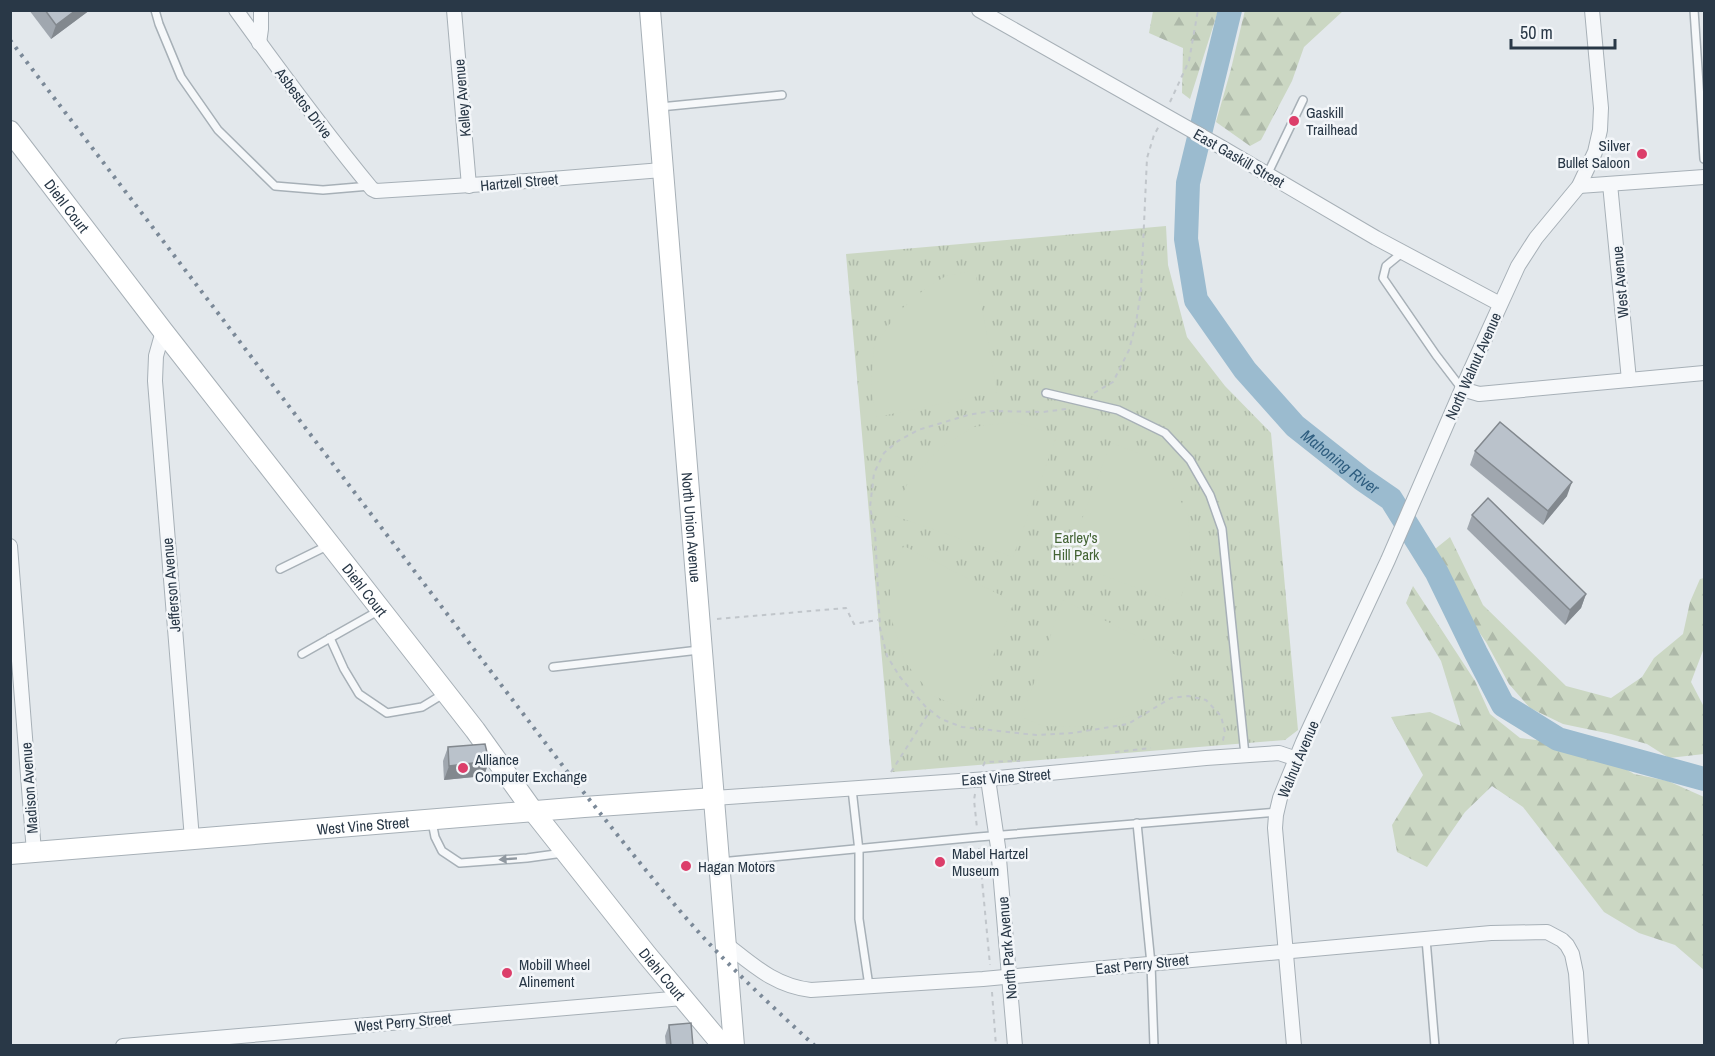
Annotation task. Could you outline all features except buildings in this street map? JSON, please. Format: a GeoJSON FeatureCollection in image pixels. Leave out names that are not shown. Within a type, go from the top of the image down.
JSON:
{"type":"FeatureCollection","features":[{"type":"Feature","properties":{"kind":"main road","name":"North Union Avenue"},"geometry":{"type":"LineString","coordinates":[[650,10],[734,1046]]}},
{"type":"Feature","properties":{"kind":"main road","name":"Diehl Court"},"geometry":{"type":"LineString","coordinates":[[10,131],[475,730],[533,811],[647,955],[723,1046]]}},
{"type":"Feature","properties":{"kind":"main road","name":"West Vine Street"},"geometry":{"type":"LineString","coordinates":[[10,854],[714,798]]}},
{"type":"Feature","properties":{"kind":"street","name":"Asbestos Drive"},"geometry":{"type":"LineString","coordinates":[[236,10],[311,114],[373,189]]}},
{"type":"Feature","properties":{"kind":"street"},"geometry":{"type":"LineString","coordinates":[[259,43],[261,10]]}},
{"type":"Feature","properties":{"kind":"street","name":"Kelley Avenue"},"geometry":{"type":"LineString","coordinates":[[454,10],[469,186]]}},
{"type":"Feature","properties":{"kind":"street","name":"East Gaskill Street"},"geometry":{"type":"LineString","coordinates":[[979,10],[1403,252],[1500,304]]}},
{"type":"Feature","properties":{"kind":"street","name":"North Walnut Avenue"},"geometry":{"type":"LineString","coordinates":[[1388,560],[1518,266],[1536,238],[1579,186],[1596,152],[1601,108],[1592,10]]}},
{"type":"Feature","properties":{"kind":"street","name":"Hartzell Street"},"geometry":{"type":"LineString","coordinates":[[373,189],[469,186],[662,170]]}},
{"type":"Feature","properties":{"kind":"street"},"geometry":{"type":"LineString","coordinates":[[1579,186],[1704,177]]}},
{"type":"Feature","properties":{"kind":"street","name":"West Avenue"},"geometry":{"type":"LineString","coordinates":[[1611,184],[1629,380]]}},
{"type":"Feature","properties":{"kind":"street","name":"Jefferson Avenue"},"geometry":{"type":"LineString","coordinates":[[163,331],[156,356],[155,381],[192,839]]}},
{"type":"Feature","properties":{"kind":"street"},"geometry":{"type":"LineString","coordinates":[[1462,389],[1479,394],[1704,373]]}},
{"type":"Feature","properties":{"kind":"street","name":"Madison Avenue"},"geometry":{"type":"LineString","coordinates":[[10,546],[34,852]]}},
{"type":"Feature","properties":{"kind":"street","name":"Walnut Avenue"},"geometry":{"type":"LineString","coordinates":[[1294,1046],[1275,828],[1277,812],[1280,798],[1297,759],[1388,560]]}},
{"type":"Feature","properties":{"kind":"street","name":"East Vine Street"},"geometry":{"type":"LineString","coordinates":[[714,798],[983,779],[1245,755],[1279,753],[1297,759]]}},
{"type":"Feature","properties":{"kind":"street","name":"North Park Avenue"},"geometry":{"type":"LineString","coordinates":[[983,779],[997,835],[1015,1046]]}},
{"type":"Feature","properties":{"kind":"street","name":"East Perry Street"},"geometry":{"type":"LineString","coordinates":[[726,944],[767,975],[790,986],[811,990],[991,978],[1491,933],[1547,932],[1562,940],[1572,954],[1576,974],[1581,1046]]}},
{"type":"Feature","properties":{"kind":"street","name":"West Perry Street"},"geometry":{"type":"LineString","coordinates":[[123,1046],[683,998]]}},
{"type":"Feature","properties":{"kind":"lane"},"geometry":{"type":"LineString","coordinates":[[155,10],[181,77],[218,130],[275,186],[323,190],[373,189]]}},
{"type":"Feature","properties":{"kind":"lane"},"geometry":{"type":"LineString","coordinates":[[1694,10],[1704,159]]}},
{"type":"Feature","properties":{"kind":"lane"},"geometry":{"type":"LineString","coordinates":[[657,107],[782,95]]}},
{"type":"Feature","properties":{"kind":"lane"},"geometry":{"type":"LineString","coordinates":[[1267,175],[1303,100]]}},
{"type":"Feature","properties":{"kind":"lane"},"geometry":{"type":"LineString","coordinates":[[1403,252],[1386,266],[1383,278],[1462,389]]}},
{"type":"Feature","properties":{"kind":"lane"},"geometry":{"type":"LineString","coordinates":[[1046,393],[1118,410],[1164,433],[1190,460],[1210,495],[1222,529],[1245,755]]}},
{"type":"Feature","properties":{"kind":"lane"},"geometry":{"type":"LineString","coordinates":[[280,569],[330,545]]}},
{"type":"Feature","properties":{"kind":"lane"},"geometry":{"type":"LineString","coordinates":[[302,654],[380,610]]}},
{"type":"Feature","properties":{"kind":"lane"},"geometry":{"type":"LineString","coordinates":[[330,638],[344,669],[359,694],[387,713],[422,707],[445,692]]}},
{"type":"Feature","properties":{"kind":"lane"},"geometry":{"type":"LineString","coordinates":[[554,667],[702,650]]}},
{"type":"Feature","properties":{"kind":"lane"},"geometry":{"type":"LineString","coordinates":[[852,789],[858,848],[859,919],[869,987]]}},
{"type":"Feature","properties":{"kind":"lane"},"geometry":{"type":"LineString","coordinates":[[719,862],[997,835],[1277,812]]}},
{"type":"Feature","properties":{"kind":"lane"},"geometry":{"type":"LineString","coordinates":[[432,819],[435,837],[442,851],[460,863],[526,858],[566,852]]}},
{"type":"Feature","properties":{"kind":"lane"},"geometry":{"type":"LineString","coordinates":[[1137,824],[1151,964],[1154,1046]]}},
{"type":"Feature","properties":{"kind":"lane"},"geometry":{"type":"LineString","coordinates":[[1426,939],[1436,1046]]}},
{"type":"Feature","properties":{"kind":"path"},"geometry":{"type":"LineString","coordinates":[[1198,10],[1189,61],[1167,116],[1154,135],[1148,158],[1141,290],[1136,323],[1129,350],[1113,382],[1089,395],[1084,402],[1068,409],[992,411],[968,415],[918,430],[898,441],[884,453],[873,473],[870,507],[875,532],[879,619],[887,656],[900,677],[924,706],[941,718],[962,727],[1036,735],[1073,733],[1128,724],[1170,698],[1188,696],[1206,700],[1221,716],[1225,732],[1219,744]]}},
{"type":"Feature","properties":{"kind":"path"},"geometry":{"type":"LineString","coordinates":[[699,620],[846,608],[854,624],[879,619]]}},
{"type":"Feature","properties":{"kind":"path"},"geometry":{"type":"LineString","coordinates":[[881,787],[931,711]]}},
{"type":"Feature","properties":{"kind":"path"},"geometry":{"type":"LineString","coordinates":[[985,762],[981,768],[983,779],[974,800],[996,1046]]}},
{"type":"Feature","properties":{"kind":"green space"},"geometry":{"type":"Polygon","coordinates":[[[1245,10],[1343,11],[1304,47],[1292,81],[1261,140],[1250,146],[1216,122],[1245,10]]]}},
{"type":"Feature","properties":{"kind":"green space"},"geometry":{"type":"Polygon","coordinates":[[[1153,11],[1218,11],[1190,99],[1182,93],[1183,48],[1149,33],[1153,11]]]}},
{"type":"Feature","properties":{"kind":"green space","name":"Earley's Hill Park"},"geometry":{"type":"Polygon","coordinates":[[[1166,226],[1168,265],[1187,337],[1225,386],[1271,433],[1298,730],[1285,740],[892,772],[846,254],[1166,226]]]}},
{"type":"Feature","properties":{"kind":"green space"},"geometry":{"type":"Polygon","coordinates":[[[975,270],[997,392],[877,417],[871,389],[874,347],[898,312],[926,288],[946,276],[975,270]]]}},
{"type":"Feature","properties":{"kind":"green space"},"geometry":{"type":"Polygon","coordinates":[[[1014,422],[1057,435],[1013,557],[892,515],[908,483],[940,448],[973,427],[1014,422]]]}},
{"type":"Feature","properties":{"kind":"green space"},"geometry":{"type":"Polygon","coordinates":[[[1111,443],[1141,454],[1170,482],[1188,514],[1191,566],[1179,604],[1066,561],[1111,443]]]}},
{"type":"Feature","properties":{"kind":"green space"},"geometry":{"type":"Polygon","coordinates":[[[1450,537],[1483,605],[1566,686],[1611,698],[1642,677],[1654,658],[1683,634],[1690,602],[1700,579],[1704,578],[1704,648],[1691,682],[1704,707],[1704,754],[1669,758],[1647,744],[1563,724],[1530,708],[1509,684],[1486,642],[1465,612],[1435,549],[1450,537]]]}},
{"type":"Feature","properties":{"kind":"green space"},"geometry":{"type":"Polygon","coordinates":[[[904,546],[1014,602],[971,712],[932,695],[905,662],[890,614],[890,571],[904,546]]]}},
{"type":"Feature","properties":{"kind":"green space"},"geometry":{"type":"Polygon","coordinates":[[[1413,586],[1475,681],[1490,714],[1520,738],[1545,741],[1607,758],[1634,774],[1668,781],[1704,797],[1704,970],[1675,945],[1639,933],[1604,912],[1523,807],[1492,786],[1465,812],[1427,867],[1397,852],[1392,825],[1423,775],[1391,717],[1430,712],[1461,726],[1441,661],[1406,603],[1413,586]]]}},
{"type":"Feature","properties":{"kind":"green space"},"geometry":{"type":"Polygon","coordinates":[[[1063,600],[1184,659],[1167,684],[1132,715],[1078,727],[1043,726],[1022,717],[1063,600]]]}},
{"type":"Feature","properties":{"kind":"waterway","name":"Mahoning River"},"geometry":{"type":"LineString","coordinates":[[1230,10],[1188,183],[1186,239],[1196,300],[1245,370],[1295,426],[1391,499],[1437,573],[1503,705],[1558,739],[1704,779]]}},
{"type":"Feature","properties":{"kind":"railway"},"geometry":{"type":"LineString","coordinates":[[10,40],[618,836],[703,937],[815,1046]]}},
{"type":"Feature","properties":{"kind":"place","name":"Gaskill Trailhead"},"geometry":{"type":"Point","coordinates":[1294,121]}},
{"type":"Feature","properties":{"kind":"place","name":"Silver Bullet Saloon"},"geometry":{"type":"Point","coordinates":[1642,154]}},
{"type":"Feature","properties":{"kind":"place","name":"Alliance Computer Exchange"},"geometry":{"type":"Point","coordinates":[463,768]}},
{"type":"Feature","properties":{"kind":"place","name":"Mabel Hartzel Museum"},"geometry":{"type":"Point","coordinates":[940,862]}},
{"type":"Feature","properties":{"kind":"place","name":"Hagan Motors"},"geometry":{"type":"Point","coordinates":[686,866]}},
{"type":"Feature","properties":{"kind":"place","name":"Mobill Wheel Alinement"},"geometry":{"type":"Point","coordinates":[507,973]}}]}
